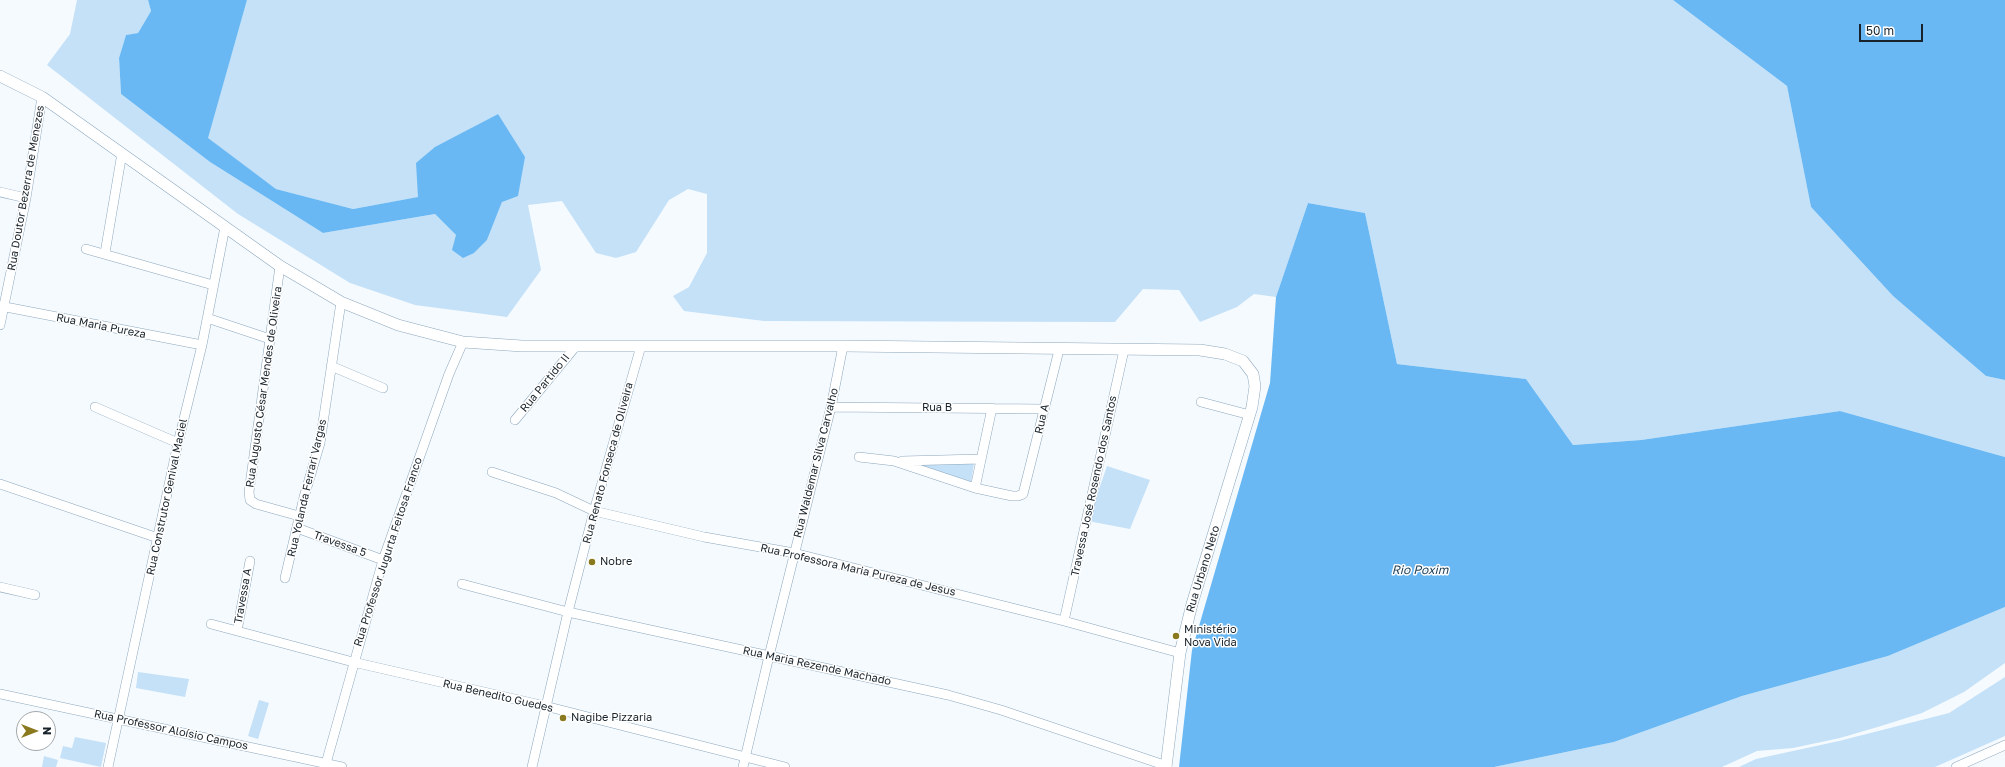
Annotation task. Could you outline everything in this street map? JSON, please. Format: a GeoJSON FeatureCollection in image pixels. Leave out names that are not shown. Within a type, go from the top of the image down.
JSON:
{"type":"FeatureCollection","features":[{"type":"Feature","properties":{"kind":"street"},"geometry":{"type":"LineString","coordinates":[[0,76],[42,97],[280,266],[341,302],[398,325],[463,342],[522,346],[843,346],[1124,350]]}},
{"type":"Feature","properties":{"kind":"street","name":"Rua Doutor Bezerra de Menezes"},"geometry":{"type":"LineString","coordinates":[[0,325],[2,307],[26,198],[42,97]]}},
{"type":"Feature","properties":{"kind":"street"},"geometry":{"type":"LineString","coordinates":[[104,254],[122,153]]}},
{"type":"Feature","properties":{"kind":"street"},"geometry":{"type":"LineString","coordinates":[[0,192],[26,198]]}},
{"type":"Feature","properties":{"kind":"street","name":"Rua Construtor Genival Maciel"},"geometry":{"type":"LineString","coordinates":[[108,767],[117,719],[178,443],[202,345],[225,227]]}},
{"type":"Feature","properties":{"kind":"street"},"geometry":{"type":"LineString","coordinates":[[86,249],[213,285]]}},
{"type":"Feature","properties":{"kind":"street","name":"Rua Augusto César Mendes de Oliveira"},"geometry":{"type":"LineString","coordinates":[[280,266],[248,483],[250,500],[256,504],[299,516]]}},
{"type":"Feature","properties":{"kind":"street","name":"Rua Yolanda Ferrari Vargas"},"geometry":{"type":"LineString","coordinates":[[285,578],[299,516],[320,443],[341,302]]}},
{"type":"Feature","properties":{"kind":"street","name":"Rua Maria Pureza"},"geometry":{"type":"LineString","coordinates":[[2,307],[202,345]]}},
{"type":"Feature","properties":{"kind":"street"},"geometry":{"type":"LineString","coordinates":[[207,318],[270,339]]}},
{"type":"Feature","properties":{"kind":"street","name":"Rua Professor Jugurta Feitosa Franco"},"geometry":{"type":"LineString","coordinates":[[326,765],[353,662],[383,560],[449,374],[463,342]]}},
{"type":"Feature","properties":{"kind":"street","name":"Rua Partido II"},"geometry":{"type":"LineString","coordinates":[[515,420],[576,346]]}},
{"type":"Feature","properties":{"kind":"street","name":"Rua Renato Fonseca de Oliveira"},"geometry":{"type":"LineString","coordinates":[[532,767],[545,706],[594,511],[641,346]]}},
{"type":"Feature","properties":{"kind":"street","name":"Rua Waldemar Silva Carvalho"},"geometry":{"type":"LineString","coordinates":[[743,767],[768,656],[831,407],[843,346]]}},
{"type":"Feature","properties":{"kind":"street","name":"Rua A"},"geometry":{"type":"LineString","coordinates":[[975,488],[1018,496],[1023,494],[1026,489],[1058,350]]}},
{"type":"Feature","properties":{"kind":"street","name":"Rua Urbano Neto"},"geometry":{"type":"LineString","coordinates":[[1124,350],[1200,350],[1225,354],[1243,361],[1253,374],[1255,386],[1250,415],[1192,604],[1180,654],[1167,766]]}},
{"type":"Feature","properties":{"kind":"street","name":"Travessa José Rosendo dos Santos"},"geometry":{"type":"LineString","coordinates":[[1064,621],[1124,350]]}},
{"type":"Feature","properties":{"kind":"street"},"geometry":{"type":"LineString","coordinates":[[331,366],[383,388]]}},
{"type":"Feature","properties":{"kind":"street"},"geometry":{"type":"LineString","coordinates":[[1201,402],[1250,415]]}},
{"type":"Feature","properties":{"kind":"street"},"geometry":{"type":"LineString","coordinates":[[95,407],[178,443]]}},
{"type":"Feature","properties":{"kind":"street","name":"Rua B"},"geometry":{"type":"LineString","coordinates":[[831,407],[1044,409]]}},
{"type":"Feature","properties":{"kind":"street"},"geometry":{"type":"LineString","coordinates":[[894,461],[975,488],[992,408]]}},
{"type":"Feature","properties":{"kind":"street"},"geometry":{"type":"LineString","coordinates":[[859,457],[894,461],[980,459]]}},
{"type":"Feature","properties":{"kind":"street","name":"Rua Professora Maria Pureza de Jesus"},"geometry":{"type":"LineString","coordinates":[[492,472],[556,493],[594,511],[704,537],[794,553],[1064,621],[1180,654]]}},
{"type":"Feature","properties":{"kind":"street"},"geometry":{"type":"LineString","coordinates":[[0,484],[158,538]]}},
{"type":"Feature","properties":{"kind":"street","name":"Travessa 5"},"geometry":{"type":"LineString","coordinates":[[297,528],[383,560]]}},
{"type":"Feature","properties":{"kind":"street","name":"Travessa A"},"geometry":{"type":"LineString","coordinates":[[237,631],[250,561]]}},
{"type":"Feature","properties":{"kind":"street","name":"Rua Maria Rezende Machado"},"geometry":{"type":"LineString","coordinates":[[462,584],[568,612],[948,695],[1001,710],[1167,766]]}},
{"type":"Feature","properties":{"kind":"street"},"geometry":{"type":"LineString","coordinates":[[0,587],[35,595]]}},
{"type":"Feature","properties":{"kind":"street","name":"Rua Benedito Guedes"},"geometry":{"type":"LineString","coordinates":[[211,624],[353,662],[545,706],[785,767]]}},
{"type":"Feature","properties":{"kind":"street","name":"Rua Professor Aloísio Campos"},"geometry":{"type":"LineString","coordinates":[[0,694],[326,765],[342,767]]}},
{"type":"Feature","properties":{"kind":"street"},"geometry":{"type":"LineString","coordinates":[[1960,766],[2005,745]]}},
{"type":"Feature","properties":{"kind":"shaded area"},"geometry":{"type":"Polygon","coordinates":[[[77,0],[148,0],[151,11],[138,33],[126,35],[119,58],[121,94],[210,162],[323,233],[435,214],[474,253],[487,240],[502,202],[498,114],[470,129],[419,197],[353,209],[276,189],[207,139],[247,0],[1673,0],[1787,86],[1811,207],[1893,296],[1986,376],[2005,380],[2005,457],[1840,411],[1641,440],[1573,445],[1526,379],[1397,364],[1365,213],[1308,203],[1276,297],[1254,294],[1237,307],[1200,322],[1179,290],[1143,289],[1115,322],[764,321],[684,311],[673,296],[689,287],[707,253],[707,194],[688,189],[669,200],[636,252],[616,258],[596,253],[562,201],[528,205],[541,270],[507,317],[415,305],[350,283],[238,214],[47,65],[70,34],[77,0]]]}},
{"type":"Feature","properties":{"kind":"shaded area"},"geometry":{"type":"Polygon","coordinates":[[[974,463],[971,482],[915,464],[974,463]]]}},
{"type":"Feature","properties":{"kind":"shaded area"},"geometry":{"type":"Polygon","coordinates":[[[1107,466],[1150,480],[1130,529],[1088,521],[1107,466]]]}},
{"type":"Feature","properties":{"kind":"shaded area"},"geometry":{"type":"Polygon","coordinates":[[[2005,607],[2005,663],[1964,692],[1922,713],[1881,726],[1840,738],[1793,748],[1757,751],[1722,767],[1494,767],[1614,742],[1742,696],[1888,656],[2005,607]]]}},
{"type":"Feature","properties":{"kind":"shaded area"},"geometry":{"type":"Polygon","coordinates":[[[138,672],[189,679],[185,697],[136,688],[138,672]]]}},
{"type":"Feature","properties":{"kind":"shaded area"},"geometry":{"type":"Polygon","coordinates":[[[2005,677],[2005,736],[1935,767],[1739,767],[1756,759],[1839,741],[1949,713],[2005,677]]]}},
{"type":"Feature","properties":{"kind":"shaded area"},"geometry":{"type":"Polygon","coordinates":[[[259,700],[269,703],[258,739],[248,736],[259,700]]]}},
{"type":"Feature","properties":{"kind":"shaded area"},"geometry":{"type":"Polygon","coordinates":[[[75,737],[106,743],[101,767],[60,758],[63,746],[72,748],[75,737]]]}},
{"type":"Feature","properties":{"kind":"shaded area"},"geometry":{"type":"Polygon","coordinates":[[[44,756],[58,760],[56,767],[42,767],[44,756]]]}},
{"type":"Feature","properties":{"kind":"water"},"geometry":{"type":"Polygon","coordinates":[[[148,0],[247,0],[208,138],[276,189],[353,209],[418,197],[416,163],[435,147],[498,114],[525,157],[518,196],[502,202],[487,240],[474,253],[463,258],[452,250],[456,235],[435,214],[323,233],[210,162],[121,94],[119,58],[126,35],[138,33],[151,11],[148,0]]]}},
{"type":"Feature","properties":{"kind":"water"},"geometry":{"type":"Polygon","coordinates":[[[1673,0],[2005,0],[2005,380],[1986,376],[1893,296],[1811,207],[1787,86],[1673,0]]]}},
{"type":"Feature","properties":{"kind":"water","name":"Rio Poxim"},"geometry":{"type":"Polygon","coordinates":[[[1308,203],[1365,213],[1397,364],[1526,379],[1573,445],[1641,440],[1840,411],[2005,457],[2005,607],[1888,656],[1742,696],[1614,742],[1494,767],[1179,767],[1192,650],[1270,383],[1276,297],[1308,203]]]}},
{"type":"Feature","properties":{"kind":"place","name":"Nobre"},"geometry":{"type":"Point","coordinates":[592,562]}},
{"type":"Feature","properties":{"kind":"place","name":"Ministério Nova Vida"},"geometry":{"type":"Point","coordinates":[1176,636]}},
{"type":"Feature","properties":{"kind":"place","name":"Nagibe Pizzaria"},"geometry":{"type":"Point","coordinates":[563,718]}}]}
